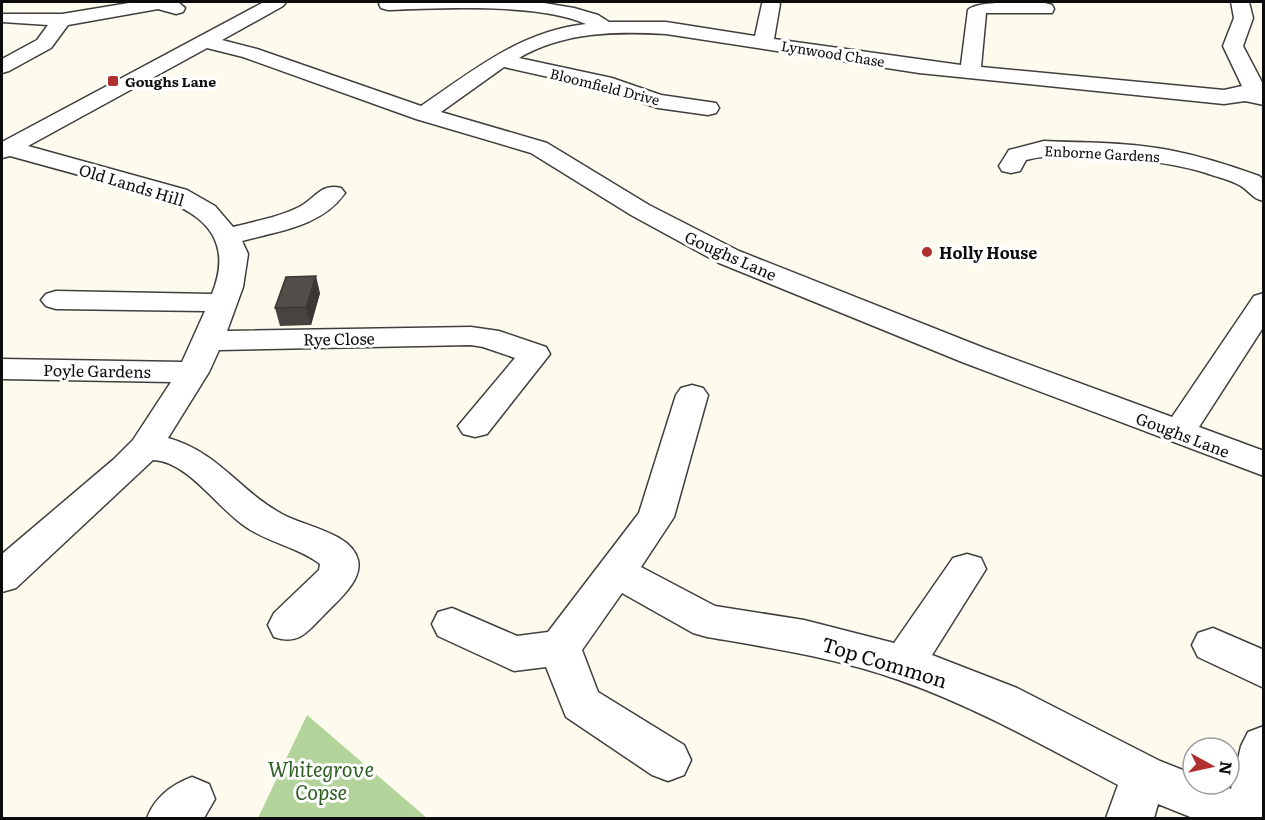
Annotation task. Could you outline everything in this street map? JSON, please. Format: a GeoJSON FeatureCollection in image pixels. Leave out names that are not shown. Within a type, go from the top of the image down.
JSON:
{"type":"FeatureCollection","features":[{"type":"Feature","properties":{"kind":"street"},"geometry":{"type":"LineString","coordinates":[[4,150],[277,2]]}},
{"type":"Feature","properties":{"kind":"street"},"geometry":{"type":"LineString","coordinates":[[400,3],[519,2],[559,5],[587,12],[598,18],[605,28]]}},
{"type":"Feature","properties":{"kind":"street"},"geometry":{"type":"LineString","coordinates":[[1240,2],[1245,9],[1245,18],[1233,46],[1253,86],[1254,96]]}},
{"type":"Feature","properties":{"kind":"street"},"geometry":{"type":"LineString","coordinates":[[9,18],[62,20],[165,4]]}},
{"type":"Feature","properties":{"kind":"street"},"geometry":{"type":"LineString","coordinates":[[764,42],[771,4]]}},
{"type":"Feature","properties":{"kind":"street"},"geometry":{"type":"LineString","coordinates":[[970,73],[977,10],[984,7],[1045,9]]}},
{"type":"Feature","properties":{"kind":"street"},"geometry":{"type":"LineString","coordinates":[[2,67],[44,44],[62,20]]}},
{"type":"Feature","properties":{"kind":"street","name":"Lynwood Chase"},"geometry":{"type":"LineString","coordinates":[[424,114],[534,43],[605,28],[666,28],[970,73],[1224,97],[1254,96]]}},
{"type":"Feature","properties":{"kind":"street","name":"Goughs Lane"},"geometry":{"type":"LineString","coordinates":[[204,41],[260,56],[424,114],[539,148],[640,210],[729,257],[973,355],[1263,464]]}},
{"type":"Feature","properties":{"kind":"street","name":"Bloomfield Drive"},"geometry":{"type":"LineString","coordinates":[[503,62],[604,83],[658,100],[708,108]]}},
{"type":"Feature","properties":{"kind":"street","name":"Enborne Gardens"},"geometry":{"type":"LineString","coordinates":[[1011,166],[1017,154],[1044,148],[1130,152],[1169,157],[1212,167],[1250,181],[1263,194]]}},
{"type":"Feature","properties":{"kind":"street","name":"Old Lands Hill"},"geometry":{"type":"LineString","coordinates":[[2,577],[48,534],[126,468],[145,448],[193,372],[208,341],[229,287],[234,254],[227,237],[206,212],[178,195],[4,150]]}},
{"type":"Feature","properties":{"kind":"street"},"geometry":{"type":"LineString","coordinates":[[227,237],[281,223],[307,213],[322,205],[332,194]]}},
{"type":"Feature","properties":{"kind":"street"},"geometry":{"type":"LineString","coordinates":[[56,300],[223,303]]}},
{"type":"Feature","properties":{"kind":"street"},"geometry":{"type":"LineString","coordinates":[[1179,432],[1263,302]]}},
{"type":"Feature","properties":{"kind":"street","name":"Rye Close"},"geometry":{"type":"LineString","coordinates":[[208,341],[471,336],[488,338],[535,354],[475,426]]}},
{"type":"Feature","properties":{"kind":"street","name":"Poyle Gardens"},"geometry":{"type":"LineString","coordinates":[[2,369],[193,372]]}},
{"type":"Feature","properties":{"kind":"street"},"geometry":{"type":"LineString","coordinates":[[452,624],[514,654],[560,648],[656,517],[692,395]]}},
{"type":"Feature","properties":{"kind":"street"},"geometry":{"type":"LineString","coordinates":[[145,448],[169,451],[206,471],[256,517],[329,548],[339,558],[340,568],[333,581],[288,625]]}},
{"type":"Feature","properties":{"kind":"street"},"geometry":{"type":"LineString","coordinates":[[904,663],[967,568]]}},
{"type":"Feature","properties":{"kind":"street","name":"Top Common"},"geometry":{"type":"LineString","coordinates":[[617,572],[707,621],[804,638],[904,663],[1002,700],[1144,776],[1248,819]]}},
{"type":"Feature","properties":{"kind":"street"},"geometry":{"type":"LineString","coordinates":[[1213,645],[1263,670]]}},
{"type":"Feature","properties":{"kind":"street"},"geometry":{"type":"LineString","coordinates":[[560,648],[581,704],[668,760]]}},
{"type":"Feature","properties":{"kind":"street"},"geometry":{"type":"LineString","coordinates":[[1248,819],[1263,746]]}},
{"type":"Feature","properties":{"kind":"street"},"geometry":{"type":"LineString","coordinates":[[1130,819],[1144,776]]}},
{"type":"Feature","properties":{"kind":"green space","name":"Whitegrove Copse"},"geometry":{"type":"Polygon","coordinates":[[[307,715],[427,818],[258,818],[307,715]]]}},
{"type":"Feature","properties":{"kind":"building"},"geometry":{"type":"Polygon","coordinates":[[[316,276],[306,307],[275,308],[286,277],[316,276]]]}},
{"type":"Feature","properties":{"kind":"place","name":"Goughs Lane"},"geometry":{"type":"Point","coordinates":[113,81]}},
{"type":"Feature","properties":{"kind":"place","name":"Holly House"},"geometry":{"type":"Point","coordinates":[927,252]}}]}
